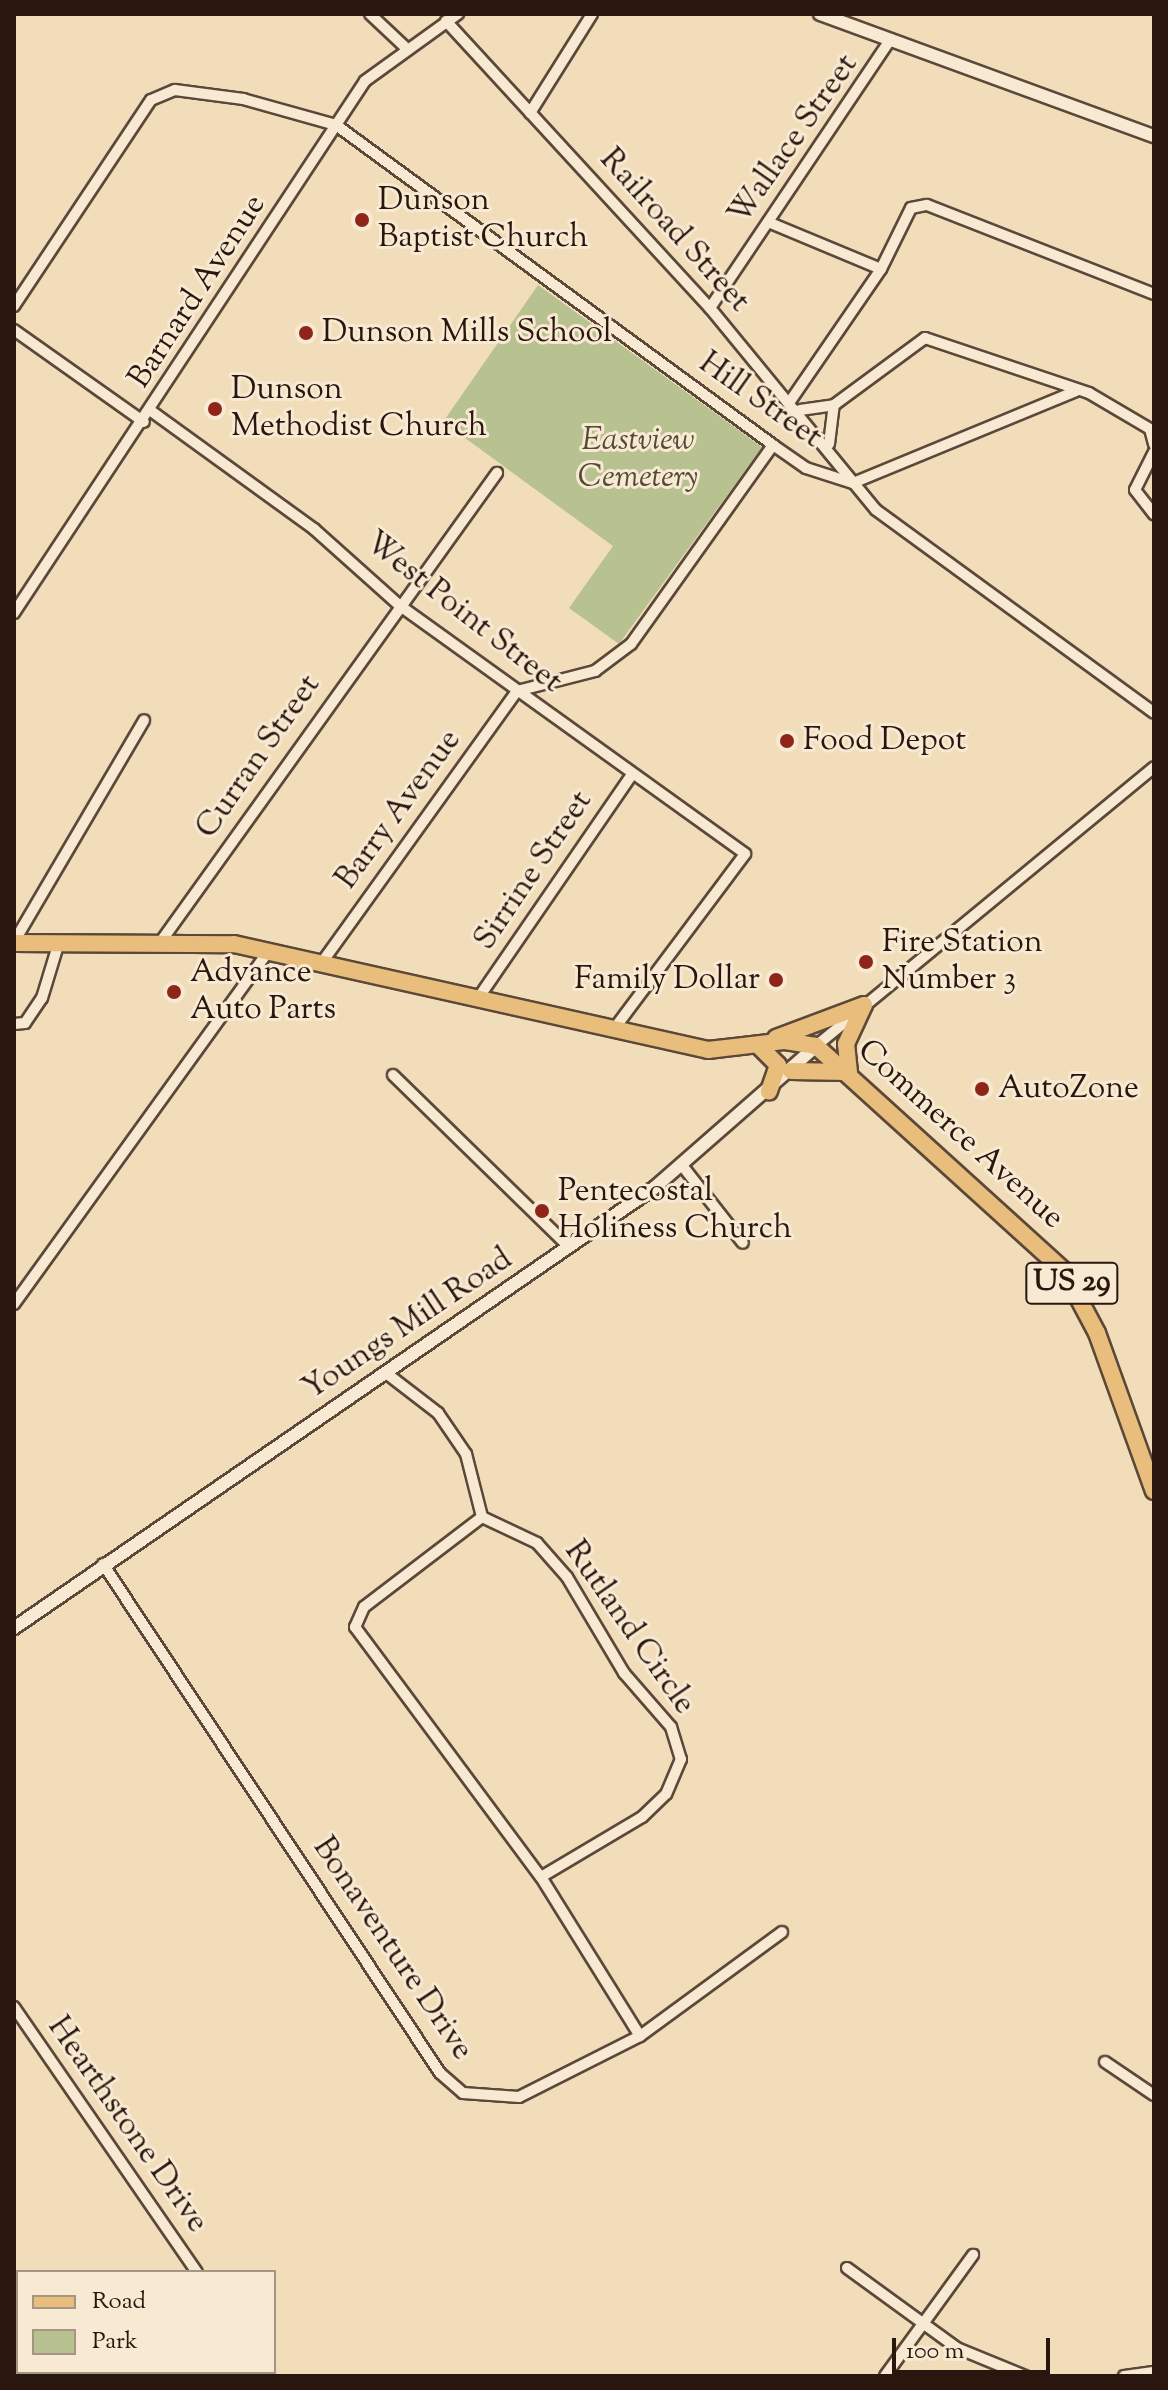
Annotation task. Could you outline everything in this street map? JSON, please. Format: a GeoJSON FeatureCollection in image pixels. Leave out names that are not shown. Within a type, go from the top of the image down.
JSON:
{"type":"FeatureCollection","features":[{"type":"Feature","properties":{"kind":"main road"},"geometry":{"type":"LineString","coordinates":[[14,943],[162,940],[270,949],[708,1050],[758,1045],[816,1046]]}},
{"type":"Feature","properties":{"kind":"main road"},"geometry":{"type":"LineString","coordinates":[[758,1045],[864,1005]]}},
{"type":"Feature","properties":{"kind":"main road"},"geometry":{"type":"LineString","coordinates":[[791,1071],[849,1072],[846,1044],[864,1005]]}},
{"type":"Feature","properties":{"kind":"main road"},"geometry":{"type":"LineString","coordinates":[[758,1045],[778,1065],[769,1091]]}},
{"type":"Feature","properties":{"kind":"main road","name":"Commerce Avenue"},"geometry":{"type":"LineString","coordinates":[[816,1046],[849,1072],[1064,1271],[1097,1333],[1154,1491]]}},
{"type":"Feature","properties":{"kind":"street"},"geometry":{"type":"LineString","coordinates":[[370,14],[404,46]]}},
{"type":"Feature","properties":{"kind":"street","name":"Barnard Avenue"},"geometry":{"type":"LineString","coordinates":[[14,613],[144,422],[365,81],[404,46],[458,14]]}},
{"type":"Feature","properties":{"kind":"street"},"geometry":{"type":"LineString","coordinates":[[530,113],[592,14]]}},
{"type":"Feature","properties":{"kind":"street"},"geometry":{"type":"LineString","coordinates":[[820,14],[1154,136]]}},
{"type":"Feature","properties":{"kind":"street","name":"Railroad Street"},"geometry":{"type":"LineString","coordinates":[[446,21],[800,410],[829,444],[853,483]]}},
{"type":"Feature","properties":{"kind":"street","name":"Wallace Street"},"geometry":{"type":"LineString","coordinates":[[710,308],[891,39]]}},
{"type":"Feature","properties":{"kind":"street"},"geometry":{"type":"LineString","coordinates":[[14,306],[136,119],[162,92],[243,99],[336,125]]}},
{"type":"Feature","properties":{"kind":"street","name":"Hill Street"},"geometry":{"type":"LineString","coordinates":[[336,125],[806,468],[853,483],[941,562],[1154,713]]}},
{"type":"Feature","properties":{"kind":"street"},"geometry":{"type":"LineString","coordinates":[[791,400],[881,269],[899,224],[911,208],[927,205],[1154,294]]}},
{"type":"Feature","properties":{"kind":"street"},"geometry":{"type":"LineString","coordinates":[[768,222],[881,269]]}},
{"type":"Feature","properties":{"kind":"street"},"geometry":{"type":"LineString","coordinates":[[14,330],[144,422]]}},
{"type":"Feature","properties":{"kind":"street"},"geometry":{"type":"LineString","coordinates":[[800,410],[834,405],[925,338],[1128,411],[1150,429],[1154,444]]}},
{"type":"Feature","properties":{"kind":"street"},"geometry":{"type":"LineString","coordinates":[[853,483],[1076,391]]}},
{"type":"Feature","properties":{"kind":"street"},"geometry":{"type":"LineString","coordinates":[[829,444],[834,405]]}},
{"type":"Feature","properties":{"kind":"street","name":"West Point Street"},"geometry":{"type":"LineString","coordinates":[[151,411],[314,529],[399,605],[745,854],[614,1029]]}},
{"type":"Feature","properties":{"kind":"street"},"geometry":{"type":"LineString","coordinates":[[517,691],[595,671],[631,644],[773,445]]}},
{"type":"Feature","properties":{"kind":"street"},"geometry":{"type":"LineString","coordinates":[[1154,452],[1135,490],[1154,514]]}},
{"type":"Feature","properties":{"kind":"street","name":"Curran Street"},"geometry":{"type":"LineString","coordinates":[[162,940],[399,605],[497,473]]}},
{"type":"Feature","properties":{"kind":"street","name":"Barry Avenue"},"geometry":{"type":"LineString","coordinates":[[323,961],[517,691]]}},
{"type":"Feature","properties":{"kind":"street"},"geometry":{"type":"LineString","coordinates":[[14,943],[144,720]]}},
{"type":"Feature","properties":{"kind":"street"},"geometry":{"type":"LineString","coordinates":[[816,1046],[1154,767]]}},
{"type":"Feature","properties":{"kind":"street","name":"Sirrine Street"},"geometry":{"type":"LineString","coordinates":[[479,997],[632,774]]}},
{"type":"Feature","properties":{"kind":"street"},"geometry":{"type":"LineString","coordinates":[[14,1024],[25,1023],[42,998],[59,942]]}},
{"type":"Feature","properties":{"kind":"street"},"geometry":{"type":"LineString","coordinates":[[14,1304],[270,949]]}},
{"type":"Feature","properties":{"kind":"street","name":"Youngs Mill Road"},"geometry":{"type":"LineString","coordinates":[[14,1628],[569,1247],[681,1164],[769,1091],[816,1046]]}},
{"type":"Feature","properties":{"kind":"street"},"geometry":{"type":"LineString","coordinates":[[393,1075],[569,1247]]}},
{"type":"Feature","properties":{"kind":"street"},"geometry":{"type":"LineString","coordinates":[[681,1164],[743,1243]]}},
{"type":"Feature","properties":{"kind":"street"},"geometry":{"type":"LineString","coordinates":[[386,1373],[438,1413],[466,1454],[482,1517],[364,1607],[355,1627],[541,1877],[640,2036]]}},
{"type":"Feature","properties":{"kind":"street","name":"Rutland Circle"},"geometry":{"type":"LineString","coordinates":[[482,1517],[537,1543],[567,1577],[624,1673],[671,1727],[681,1759],[674,1783],[642,1817],[541,1877]]}},
{"type":"Feature","properties":{"kind":"street","name":"Bonaventure Drive"},"geometry":{"type":"LineString","coordinates":[[103,1564],[440,2073],[463,2093],[501,2101],[640,2036],[782,1932]]}},
{"type":"Feature","properties":{"kind":"street","name":"Hearthstone Drive"},"geometry":{"type":"LineString","coordinates":[[14,2007],[196,2270]]}},
{"type":"Feature","properties":{"kind":"street"},"geometry":{"type":"LineString","coordinates":[[1105,2062],[1154,2095]]}},
{"type":"Feature","properties":{"kind":"street"},"geometry":{"type":"LineString","coordinates":[[885,2376],[973,2255]]}},
{"type":"Feature","properties":{"kind":"street"},"geometry":{"type":"LineString","coordinates":[[847,2268],[923,2325],[1025,2376]]}},
{"type":"Feature","properties":{"kind":"street"},"geometry":{"type":"LineString","coordinates":[[1124,2376],[1154,2372]]}},
{"type":"Feature","properties":{"kind":"green space","name":"Eastview Cemetery"},"geometry":{"type":"Polygon","coordinates":[[[538,285],[762,447],[619,644],[569,608],[613,546],[443,422],[538,285]]]}},
{"type":"Feature","properties":{"kind":"place","name":"Dunson Baptist Church"},"geometry":{"type":"Point","coordinates":[362,220]}},
{"type":"Feature","properties":{"kind":"place","name":"Dunson Mills School"},"geometry":{"type":"Point","coordinates":[306,333]}},
{"type":"Feature","properties":{"kind":"place","name":"Dunson Methodist Church"},"geometry":{"type":"Point","coordinates":[215,409]}},
{"type":"Feature","properties":{"kind":"place","name":"Food Depot"},"geometry":{"type":"Point","coordinates":[787,741]}},
{"type":"Feature","properties":{"kind":"place","name":"Fire Station Number 3"},"geometry":{"type":"Point","coordinates":[866,962]}},
{"type":"Feature","properties":{"kind":"place","name":"Family Dollar"},"geometry":{"type":"Point","coordinates":[776,980]}},
{"type":"Feature","properties":{"kind":"place","name":"Advance Auto Parts"},"geometry":{"type":"Point","coordinates":[174,992]}},
{"type":"Feature","properties":{"kind":"place","name":"AutoZone"},"geometry":{"type":"Point","coordinates":[982,1089]}},
{"type":"Feature","properties":{"kind":"place","name":"Pentecostal Holiness Church"},"geometry":{"type":"Point","coordinates":[542,1211]}}]}
